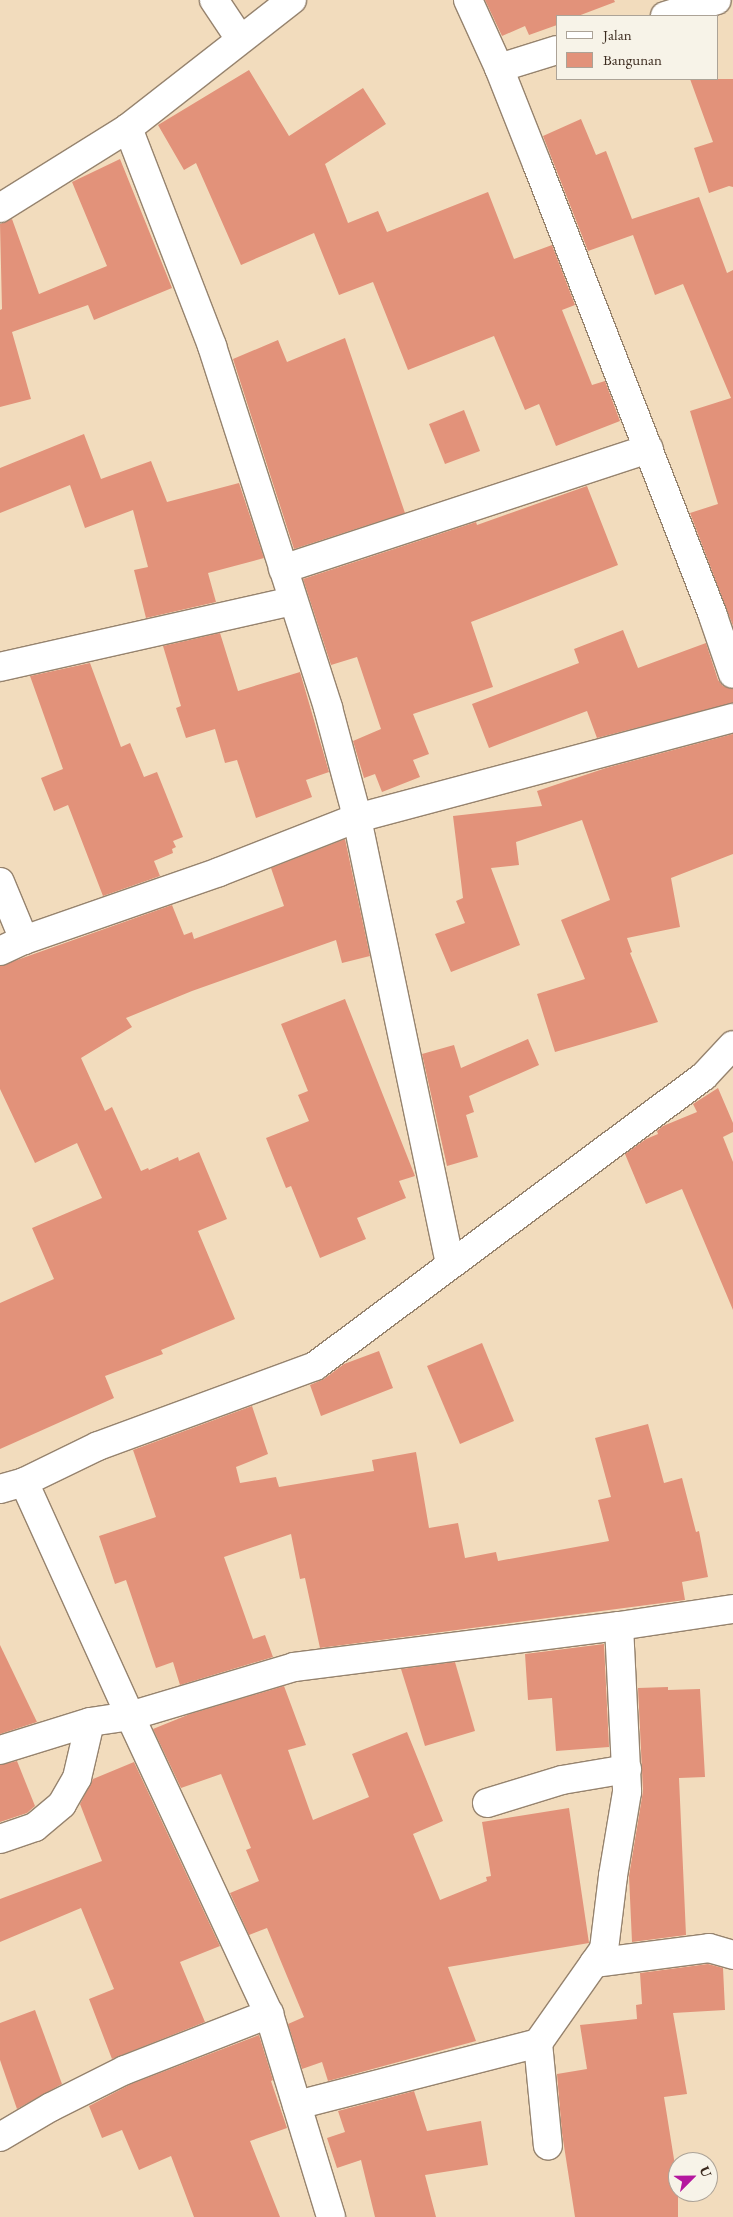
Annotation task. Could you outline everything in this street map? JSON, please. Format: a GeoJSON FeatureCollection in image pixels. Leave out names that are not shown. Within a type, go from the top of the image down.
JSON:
{"type":"FeatureCollection","features":[{"type":"Feature","properties":{"kind":"street"},"geometry":{"type":"LineString","coordinates":[[214,0],[240,39]]}},
{"type":"Feature","properties":{"kind":"street"},"geometry":{"type":"LineString","coordinates":[[0,208],[128,128],[292,0]]}},
{"type":"Feature","properties":{"kind":"street"},"geometry":{"type":"LineString","coordinates":[[468,0],[499,68],[649,449],[713,616],[733,674]]}},
{"type":"Feature","properties":{"kind":"street"},"geometry":{"type":"LineString","coordinates":[[668,15],[717,0]]}},
{"type":"Feature","properties":{"kind":"street"},"geometry":{"type":"LineString","coordinates":[[499,68],[556,50]]}},
{"type":"Feature","properties":{"kind":"street"},"geometry":{"type":"LineString","coordinates":[[128,128],[212,346],[292,601],[328,708],[357,818],[446,1247]]}},
{"type":"Feature","properties":{"kind":"street"},"geometry":{"type":"LineString","coordinates":[[283,569],[649,449]]}},
{"type":"Feature","properties":{"kind":"street"},"geometry":{"type":"LineString","coordinates":[[0,667],[292,601]]}},
{"type":"Feature","properties":{"kind":"street"},"geometry":{"type":"LineString","coordinates":[[0,882],[12,946],[219,872],[357,818],[733,718]]}},
{"type":"Feature","properties":{"kind":"street"},"geometry":{"type":"LineString","coordinates":[[332,2217],[269,2014],[130,1716],[12,1485],[98,1446],[315,1366],[446,1247],[704,1076],[733,1045]]}},
{"type":"Feature","properties":{"kind":"street"},"geometry":{"type":"LineString","coordinates":[[0,1750],[90,1722],[130,1716],[294,1667],[619,1626],[733,1609]]}},
{"type":"Feature","properties":{"kind":"street"},"geometry":{"type":"LineString","coordinates":[[297,2106],[538,2043],[604,1949],[613,1876],[627,1792],[619,1626]]}},
{"type":"Feature","properties":{"kind":"street"},"geometry":{"type":"LineString","coordinates":[[0,1839],[35,1826],[62,1804],[77,1778],[90,1722]]}},
{"type":"Feature","properties":{"kind":"street"},"geometry":{"type":"LineString","coordinates":[[487,1803],[562,1780],[627,1769]]}},
{"type":"Feature","properties":{"kind":"street"},"geometry":{"type":"LineString","coordinates":[[594,1963],[709,1948],[733,1955]]}},
{"type":"Feature","properties":{"kind":"street"},"geometry":{"type":"LineString","coordinates":[[0,2137],[51,2107],[125,2070],[269,2014]]}},
{"type":"Feature","properties":{"kind":"street"},"geometry":{"type":"LineString","coordinates":[[538,2043],[548,2146]]}},
{"type":"Feature","properties":{"kind":"building"},"geometry":{"type":"Polygon","coordinates":[[[485,0],[614,0],[615,2],[581,15],[556,15],[556,25],[529,35],[525,26],[502,36],[485,0]]]}},
{"type":"Feature","properties":{"kind":"building"},"geometry":{"type":"Polygon","coordinates":[[[249,70],[289,136],[363,88],[386,124],[325,164],[348,223],[378,211],[387,232],[488,192],[514,259],[552,245],[575,305],[562,310],[592,385],[605,381],[620,421],[556,446],[539,404],[525,410],[494,336],[408,370],[373,282],[339,295],[314,233],[241,265],[196,163],[184,170],[158,125],[249,70]]]}},
{"type":"Feature","properties":{"kind":"building"},"geometry":{"type":"Polygon","coordinates":[[[733,79],[733,187],[729,186],[709,193],[694,148],[713,142],[690,80],[733,79]]]}},
{"type":"Feature","properties":{"kind":"building"},"geometry":{"type":"Polygon","coordinates":[[[581,119],[596,155],[606,151],[632,219],[699,197],[727,273],[733,270],[733,626],[690,513],[718,504],[690,411],[731,398],[683,284],[655,295],[633,235],[588,251],[543,136],[581,119]]]}},
{"type":"Feature","properties":{"kind":"building"},"geometry":{"type":"Polygon","coordinates":[[[120,159],[172,288],[94,320],[88,305],[12,332],[31,399],[0,407],[0,310],[2,309],[0,224],[12,219],[39,294],[107,266],[72,182],[120,159]]]}},
{"type":"Feature","properties":{"kind":"building"},"geometry":{"type":"Polygon","coordinates":[[[345,338],[405,513],[294,549],[233,359],[278,340],[287,362],[345,338]]]}},
{"type":"Feature","properties":{"kind":"building"},"geometry":{"type":"Polygon","coordinates":[[[464,410],[480,451],[445,464],[429,424],[464,410]]]}},
{"type":"Feature","properties":{"kind":"building"},"geometry":{"type":"Polygon","coordinates":[[[84,434],[101,479],[151,461],[167,502],[239,483],[264,558],[208,573],[216,602],[146,618],[134,570],[148,567],[133,510],[85,528],[70,485],[0,513],[0,468],[84,434]]]}},
{"type":"Feature","properties":{"kind":"building"},"geometry":{"type":"Polygon","coordinates":[[[587,486],[618,565],[471,622],[493,687],[413,714],[429,754],[413,760],[420,777],[382,792],[375,774],[364,778],[353,741],[381,729],[357,657],[331,665],[303,579],[476,522],[477,525],[587,486]]]}},
{"type":"Feature","properties":{"kind":"building"},"geometry":{"type":"Polygon","coordinates":[[[623,630],[638,668],[706,643],[718,680],[723,686],[733,689],[733,703],[597,738],[587,711],[489,748],[472,704],[579,663],[574,649],[623,630]]]}},
{"type":"Feature","properties":{"kind":"building"},"geometry":{"type":"Polygon","coordinates":[[[220,633],[238,691],[300,672],[329,772],[306,780],[312,797],[256,818],[237,760],[225,763],[215,729],[186,738],[176,708],[181,706],[163,646],[220,633]]]}},
{"type":"Feature","properties":{"kind":"building"},"geometry":{"type":"Polygon","coordinates":[[[90,663],[121,747],[130,743],[144,777],[157,772],[183,837],[173,841],[176,847],[172,849],[173,853],[154,861],[160,876],[103,896],[68,805],[54,811],[41,778],[63,769],[30,676],[90,663]]]}},
{"type":"Feature","properties":{"kind":"building"},"geometry":{"type":"Polygon","coordinates":[[[733,734],[733,854],[671,878],[680,927],[627,938],[632,952],[630,953],[658,1022],[555,1052],[537,994],[585,979],[561,920],[610,900],[582,820],[516,842],[519,865],[491,868],[520,945],[451,972],[435,934],[465,923],[456,901],[463,898],[453,816],[542,806],[537,791],[606,768],[733,734]]]}},
{"type":"Feature","properties":{"kind":"building"},"geometry":{"type":"Polygon","coordinates":[[[345,839],[370,956],[342,963],[336,940],[192,991],[126,1018],[132,1027],[81,1058],[105,1111],[112,1107],[141,1171],[148,1168],[149,1170],[178,1157],[179,1161],[199,1152],[227,1219],[198,1231],[235,1319],[161,1350],[163,1354],[105,1376],[114,1398],[0,1449],[0,1303],[54,1279],[32,1228],[102,1198],[77,1143],[35,1163],[0,1089],[0,966],[172,905],[184,935],[192,932],[194,939],[284,906],[271,868],[345,839]]]}},
{"type":"Feature","properties":{"kind":"building"},"geometry":{"type":"Polygon","coordinates":[[[345,999],[415,1176],[399,1181],[406,1198],[357,1218],[366,1239],[320,1258],[291,1186],[286,1188],[266,1138],[309,1121],[298,1095],[308,1091],[281,1024],[345,999]]]}},
{"type":"Feature","properties":{"kind":"building"},"geometry":{"type":"Polygon","coordinates":[[[528,1039],[539,1065],[469,1096],[474,1112],[466,1115],[478,1157],[447,1166],[422,1054],[454,1045],[461,1068],[528,1039]]]}},
{"type":"Feature","properties":{"kind":"building"},"geometry":{"type":"Polygon","coordinates":[[[718,1088],[733,1123],[733,1132],[723,1137],[733,1162],[733,1310],[682,1189],[646,1204],[625,1154],[646,1139],[658,1134],[657,1131],[663,1126],[697,1112],[693,1104],[718,1088]]]}},
{"type":"Feature","properties":{"kind":"building"},"geometry":{"type":"Polygon","coordinates":[[[482,1343],[514,1421],[460,1444],[427,1366],[482,1343]]]}},
{"type":"Feature","properties":{"kind":"building"},"geometry":{"type":"Polygon","coordinates":[[[379,1351],[393,1388],[321,1416],[310,1385],[324,1379],[344,1364],[379,1351]]]}},
{"type":"Feature","properties":{"kind":"building"},"geometry":{"type":"Polygon","coordinates":[[[252,1406],[268,1454],[236,1467],[240,1483],[276,1477],[279,1487],[374,1471],[372,1460],[416,1452],[429,1528],[458,1523],[465,1558],[496,1552],[498,1561],[609,1541],[598,1500],[611,1497],[595,1438],[648,1424],[664,1483],[682,1478],[696,1532],[699,1531],[708,1577],[682,1582],[685,1600],[320,1648],[305,1578],[300,1579],[291,1534],[224,1557],[253,1639],[265,1635],[273,1657],[180,1685],[173,1662],[156,1668],[126,1580],[115,1584],[99,1536],[156,1517],[133,1450],[252,1406]]]}},
{"type":"Feature","properties":{"kind":"building"},"geometry":{"type":"Polygon","coordinates":[[[604,1644],[609,1747],[556,1751],[552,1698],[528,1700],[525,1654],[604,1644]]]}},
{"type":"Feature","properties":{"kind":"building"},"geometry":{"type":"Polygon","coordinates":[[[0,1645],[37,1722],[0,1734],[0,1645]]]}},
{"type":"Feature","properties":{"kind":"building"},"geometry":{"type":"Polygon","coordinates":[[[455,1662],[475,1731],[425,1746],[401,1669],[455,1662]]]}},
{"type":"Feature","properties":{"kind":"building"},"geometry":{"type":"Polygon","coordinates":[[[284,1686],[306,1745],[288,1750],[313,1820],[369,1797],[352,1754],[407,1732],[443,1821],[413,1834],[440,1900],[487,1881],[486,1877],[491,1876],[482,1822],[569,1808],[589,1943],[448,1967],[476,2041],[328,2081],[322,2062],[302,2069],[288,2024],[304,2017],[267,1928],[249,1935],[230,1893],[259,1881],[246,1850],[251,1848],[221,1774],[181,1788],[153,1729],[190,1714],[284,1686]]]}},
{"type":"Feature","properties":{"kind":"building"},"geometry":{"type":"Polygon","coordinates":[[[668,1687],[668,1690],[700,1689],[705,1777],[679,1778],[686,1935],[632,1942],[629,1876],[643,1791],[638,1688],[668,1687]]]}},
{"type":"Feature","properties":{"kind":"building"},"geometry":{"type":"Polygon","coordinates":[[[17,1761],[35,1806],[27,1813],[0,1822],[0,1765],[17,1761]]]}},
{"type":"Feature","properties":{"kind":"building"},"geometry":{"type":"Polygon","coordinates":[[[134,1762],[220,1946],[180,1962],[205,2022],[112,2059],[89,1999],[114,1989],[81,1908],[0,1942],[0,1899],[102,1861],[80,1804],[93,1779],[134,1762]]]}},
{"type":"Feature","properties":{"kind":"building"},"geometry":{"type":"Polygon","coordinates":[[[708,1964],[723,1968],[725,2010],[673,2013],[687,2094],[664,2097],[673,2152],[668,2152],[668,2202],[678,2202],[678,2217],[575,2217],[562,2133],[557,2074],[587,2069],[580,2025],[637,2019],[636,2005],[642,2004],[640,1973],[708,1964]]]}},
{"type":"Feature","properties":{"kind":"building"},"geometry":{"type":"Polygon","coordinates":[[[35,2010],[62,2084],[17,2109],[0,2060],[0,2023],[35,2010]]]}},
{"type":"Feature","properties":{"kind":"building"},"geometry":{"type":"Polygon","coordinates":[[[259,2035],[273,2080],[271,2081],[287,2128],[250,2141],[280,2217],[194,2217],[171,2156],[139,2170],[122,2130],[102,2138],[89,2106],[131,2084],[259,2035]]]}},
{"type":"Feature","properties":{"kind":"building"},"geometry":{"type":"Polygon","coordinates":[[[414,2091],[427,2131],[481,2121],[488,2165],[425,2175],[436,2217],[375,2217],[361,2160],[337,2168],[327,2138],[345,2132],[338,2111],[414,2091]]]}}]}
